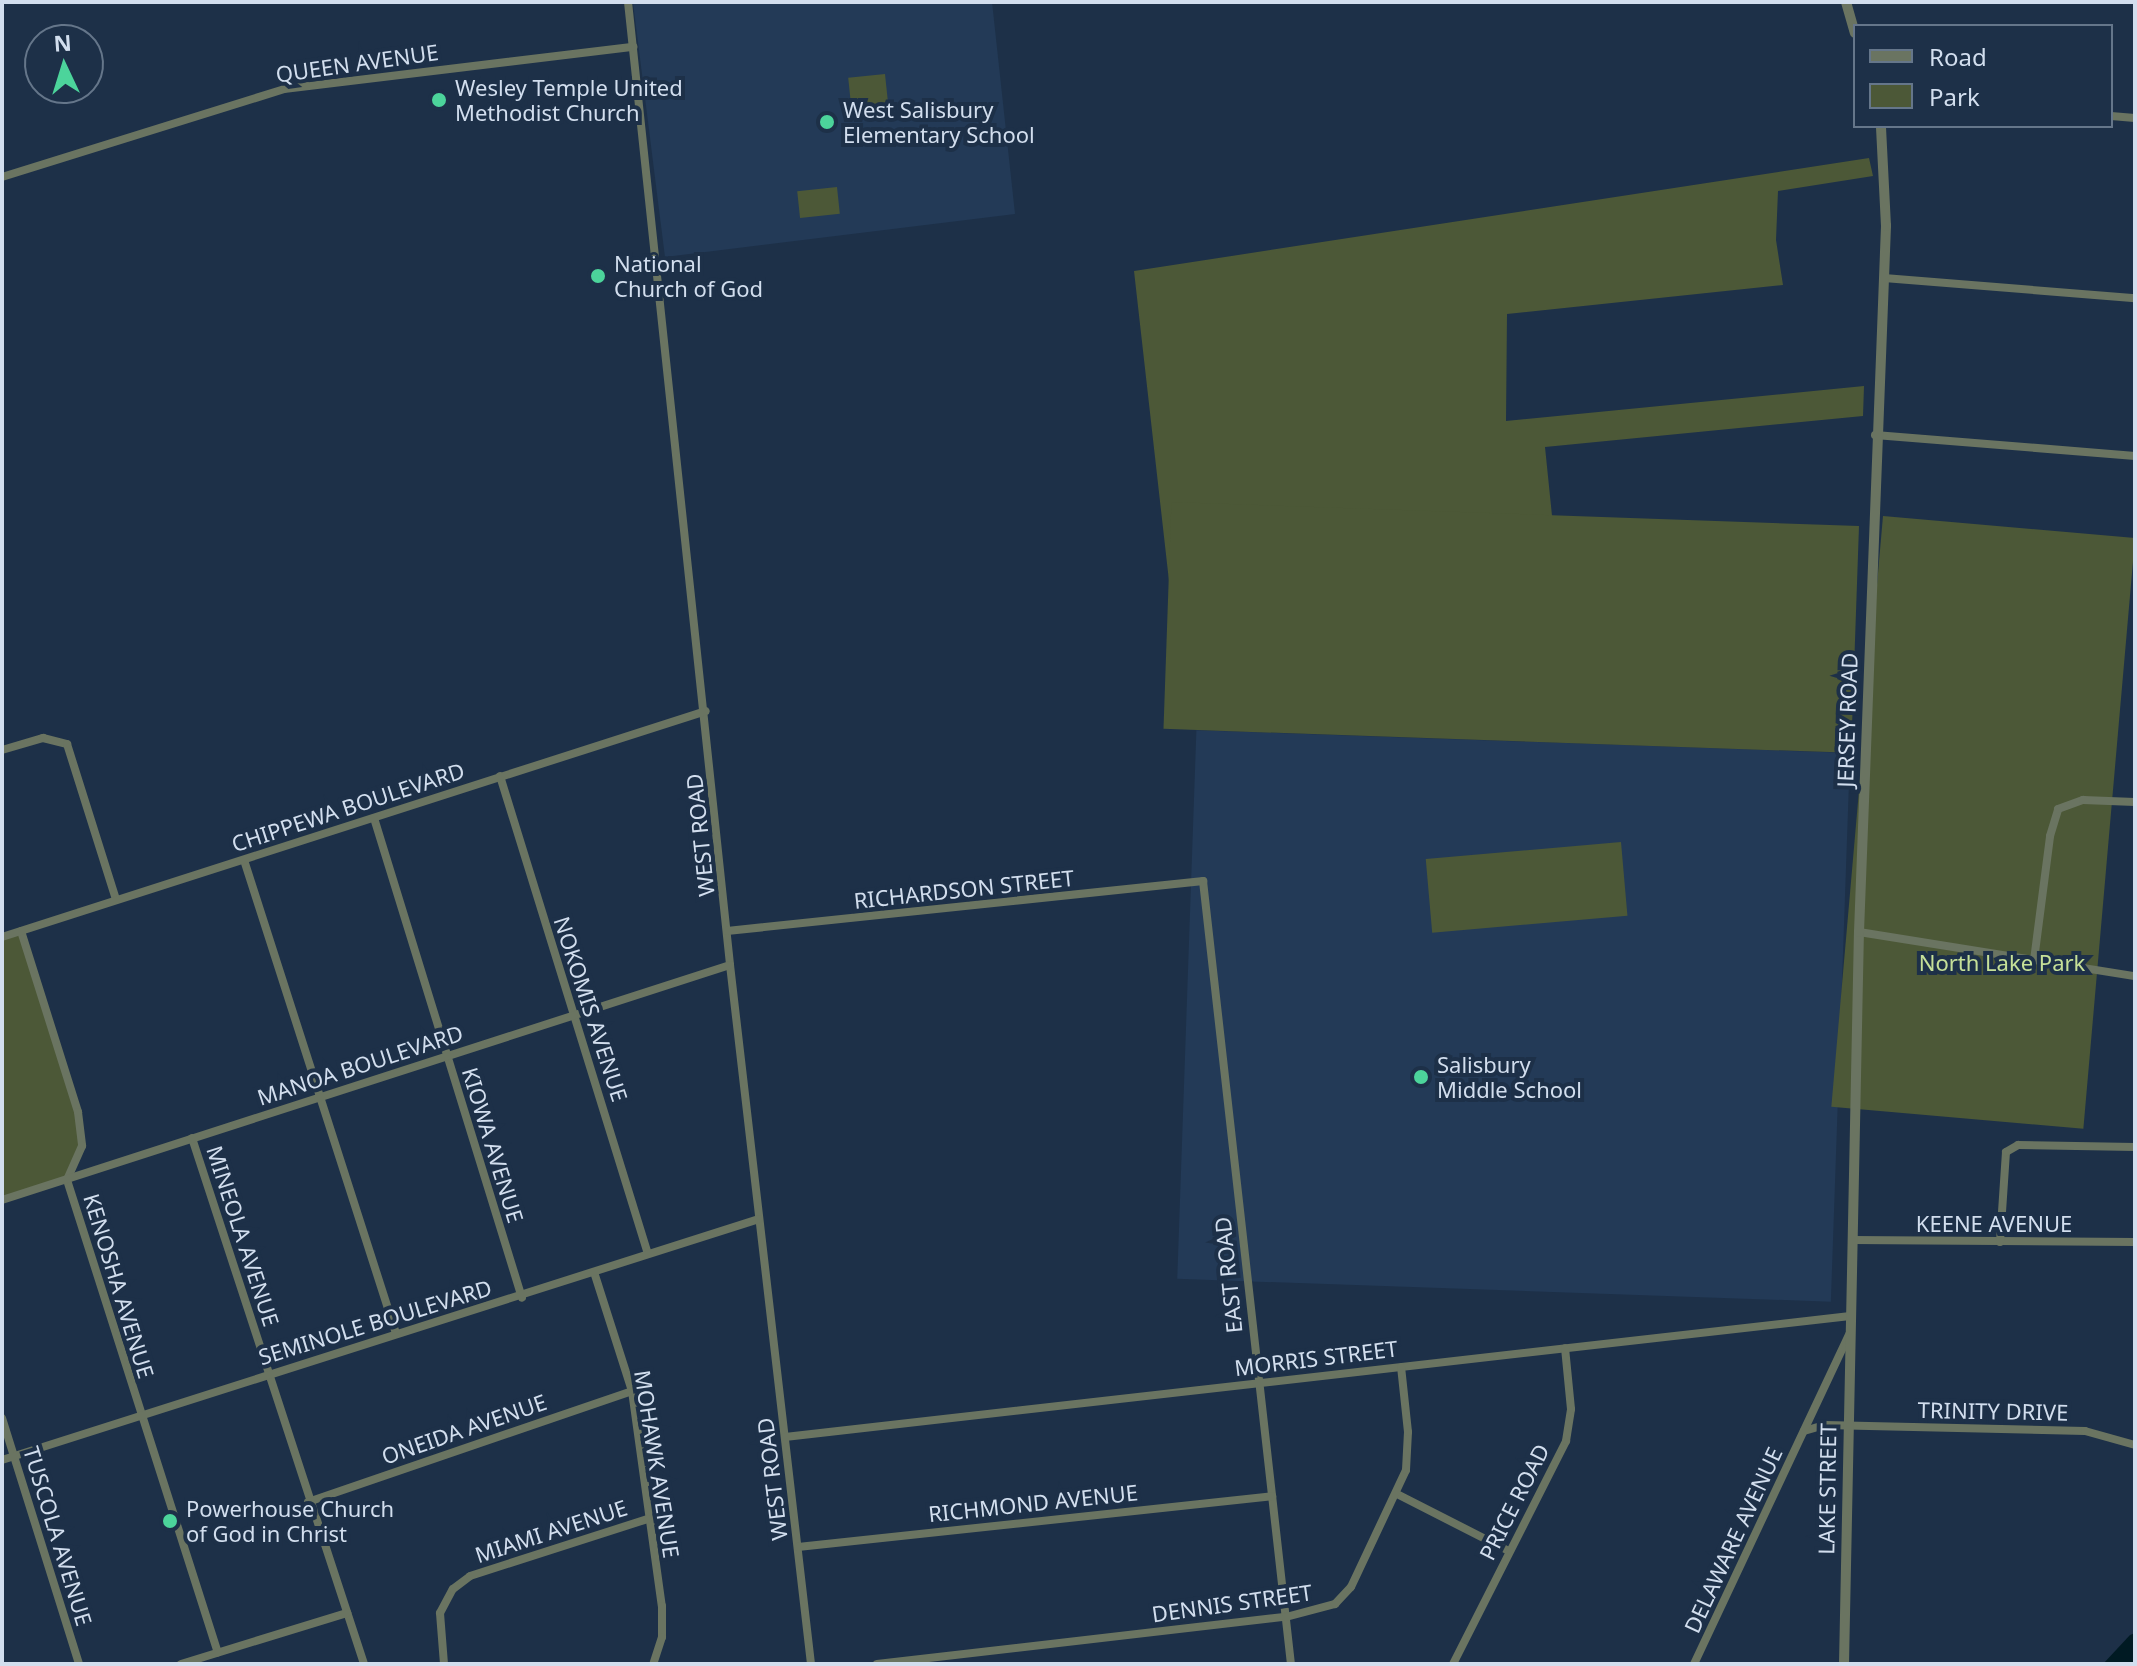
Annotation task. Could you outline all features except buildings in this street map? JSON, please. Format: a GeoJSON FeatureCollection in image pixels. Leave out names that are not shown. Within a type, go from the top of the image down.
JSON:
{"type":"FeatureCollection","features":[{"type":"Feature","properties":{"kind":"street","name":"WEST ROAD"},"geometry":{"type":"LineString","coordinates":[[628,2],[706,711],[730,965],[811,1664]]}},
{"type":"Feature","properties":{"kind":"street"},"geometry":{"type":"LineString","coordinates":[[1846,2],[1853,26]]}},
{"type":"Feature","properties":{"kind":"street","name":"QUEEN AVENUE"},"geometry":{"type":"LineString","coordinates":[[2,177],[284,89],[633,47]]}},
{"type":"Feature","properties":{"kind":"street"},"geometry":{"type":"LineString","coordinates":[[2113,116],[2135,118]]}},
{"type":"Feature","properties":{"kind":"street","name":"JERSEY ROAD"},"geometry":{"type":"LineString","coordinates":[[1850,1316],[1875,435],[1884,278],[1881,128]]}},
{"type":"Feature","properties":{"kind":"street"},"geometry":{"type":"LineString","coordinates":[[1884,278],[2135,298]]}},
{"type":"Feature","properties":{"kind":"street"},"geometry":{"type":"LineString","coordinates":[[1875,435],[2135,456]]}},
{"type":"Feature","properties":{"kind":"street","name":"CHIPPEWA BOULEVARD"},"geometry":{"type":"LineString","coordinates":[[2,937],[706,711]]}},
{"type":"Feature","properties":{"kind":"street"},"geometry":{"type":"LineString","coordinates":[[2,750],[33,740],[60,741],[71,751],[116,899]]}},
{"type":"Feature","properties":{"kind":"street","name":"NOKOMIS AVENUE"},"geometry":{"type":"LineString","coordinates":[[500,776],[648,1254]]}},
{"type":"Feature","properties":{"kind":"street"},"geometry":{"type":"LineString","coordinates":[[2034,960],[2050,836],[2058,809],[2083,800],[2135,802]]}},
{"type":"Feature","properties":{"kind":"street","name":"KIOWA AVENUE"},"geometry":{"type":"LineString","coordinates":[[374,818],[522,1298]]}},
{"type":"Feature","properties":{"kind":"street"},"geometry":{"type":"LineString","coordinates":[[244,860],[396,1333]]}},
{"type":"Feature","properties":{"kind":"street","name":"RICHARDSON STREET"},"geometry":{"type":"LineString","coordinates":[[727,931],[1203,881]]}},
{"type":"Feature","properties":{"kind":"street","name":"EAST ROAD"},"geometry":{"type":"LineString","coordinates":[[1203,881],[1291,1664]]}},
{"type":"Feature","properties":{"kind":"street","name":"KENOSHA AVENUE"},"geometry":{"type":"LineString","coordinates":[[21,931],[80,1121],[82,1146],[67,1180],[218,1652]]}},
{"type":"Feature","properties":{"kind":"street"},"geometry":{"type":"LineString","coordinates":[[1859,932],[2135,976]]}},
{"type":"Feature","properties":{"kind":"street","name":"MANOA BOULEVARD"},"geometry":{"type":"LineString","coordinates":[[2,1200],[730,965]]}},
{"type":"Feature","properties":{"kind":"street","name":"MINEOLA AVENUE"},"geometry":{"type":"LineString","coordinates":[[192,1138],[308,1502],[364,1664]]}},
{"type":"Feature","properties":{"kind":"street"},"geometry":{"type":"LineString","coordinates":[[2000,1242],[2006,1152],[2018,1145],[2135,1147]]}},
{"type":"Feature","properties":{"kind":"street","name":"SEMINOLE BOULEVARD"},"geometry":{"type":"LineString","coordinates":[[2,1460],[396,1333],[522,1298],[759,1219]]}},
{"type":"Feature","properties":{"kind":"street","name":"KEENE AVENUE"},"geometry":{"type":"LineString","coordinates":[[1852,1240],[2135,1242]]}},
{"type":"Feature","properties":{"kind":"street","name":"MOHAWK AVENUE"},"geometry":{"type":"LineString","coordinates":[[594,1272],[632,1391],[662,1606],[662,1637],[653,1664]]}},
{"type":"Feature","properties":{"kind":"street","name":"MORRIS STREET"},"geometry":{"type":"LineString","coordinates":[[785,1437],[1850,1316]]}},
{"type":"Feature","properties":{"kind":"street","name":"LAKE STREET"},"geometry":{"type":"LineString","coordinates":[[1844,1664],[1850,1316]]}},
{"type":"Feature","properties":{"kind":"street","name":"DELAWARE AVENUE"},"geometry":{"type":"LineString","coordinates":[[1694,1664],[1850,1332]]}},
{"type":"Feature","properties":{"kind":"street","name":"PRICE ROAD"},"geometry":{"type":"LineString","coordinates":[[1453,1664],[1570,1427],[1565,1348]]}},
{"type":"Feature","properties":{"kind":"street","name":"DENNIS STREET"},"geometry":{"type":"LineString","coordinates":[[877,1664],[1286,1617],[1335,1604],[1351,1587],[1397,1494],[1408,1453],[1401,1367]]}},
{"type":"Feature","properties":{"kind":"street","name":"ONEIDA AVENUE"},"geometry":{"type":"LineString","coordinates":[[308,1502],[632,1391]]}},
{"type":"Feature","properties":{"kind":"street","name":"TUSCOLA AVENUE"},"geometry":{"type":"LineString","coordinates":[[2,1418],[79,1664]]}},
{"type":"Feature","properties":{"kind":"street","name":"DELAWARE AVENUE"},"geometry":{"type":"LineString","coordinates":[[1804,1431],[1848,1426]]}},
{"type":"Feature","properties":{"kind":"street","name":"TRINITY DRIVE"},"geometry":{"type":"LineString","coordinates":[[1848,1426],[2085,1431],[2135,1445]]}},
{"type":"Feature","properties":{"kind":"street"},"geometry":{"type":"LineString","coordinates":[[1397,1494],[1509,1551]]}},
{"type":"Feature","properties":{"kind":"street","name":"RICHMOND AVENUE"},"geometry":{"type":"LineString","coordinates":[[798,1547],[1272,1496]]}},
{"type":"Feature","properties":{"kind":"street","name":"MIAMI AVENUE"},"geometry":{"type":"LineString","coordinates":[[444,1664],[440,1613],[453,1589],[470,1576],[648,1519]]}},
{"type":"Feature","properties":{"kind":"street"},"geometry":{"type":"LineString","coordinates":[[181,1664],[347,1613]]}},
{"type":"Feature","properties":{"kind":"shaded area","name":"West Salisbury Elementary School"},"geometry":{"type":"Polygon","coordinates":[[[633,2],[992,2],[1015,214],[665,257],[633,2]]]}},
{"type":"Feature","properties":{"kind":"shaded area"},"geometry":{"type":"Polygon","coordinates":[[[1196,730],[1850,753],[1831,1302],[1177,1279],[1196,730]]]}},
{"type":"Feature","properties":{"kind":"shaded area"},"geometry":{"type":"Polygon","coordinates":[[[2135,1633],[2135,1664],[2103,1664],[2130,1635],[2135,1633]]]}},
{"type":"Feature","properties":{"kind":"green space"},"geometry":{"type":"Polygon","coordinates":[[[885,74],[889,111],[852,115],[848,78],[885,74]]]}},
{"type":"Feature","properties":{"kind":"green space"},"geometry":{"type":"Polygon","coordinates":[[[1869,158],[1873,176],[1778,191],[1776,240],[1783,285],[1507,314],[1506,421],[1864,386],[1863,416],[1545,447],[1555,545],[1169,581],[1134,271],[1869,158]]]}},
{"type":"Feature","properties":{"kind":"green space"},"geometry":{"type":"Polygon","coordinates":[[[837,187],[840,214],[800,218],[797,191],[837,187]]]}},
{"type":"Feature","properties":{"kind":"green space"},"geometry":{"type":"Polygon","coordinates":[[[1171,502],[1859,526],[1851,753],[1163,729],[1171,502]]]}},
{"type":"Feature","properties":{"kind":"green space","name":"North Lake Park"},"geometry":{"type":"Polygon","coordinates":[[[1883,516],[2135,538],[2083,1129],[1831,1107],[1883,516]]]}},
{"type":"Feature","properties":{"kind":"green space"},"geometry":{"type":"Polygon","coordinates":[[[1621,842],[1627,916],[1432,933],[1426,859],[1621,842]]]}},
{"type":"Feature","properties":{"kind":"green space"},"geometry":{"type":"Polygon","coordinates":[[[21,931],[71,1084],[82,1146],[67,1180],[4,1199],[2,937],[21,931]]]}},
{"type":"Feature","properties":{"kind":"place","name":"Wesley Temple United Methodist Church"},"geometry":{"type":"Point","coordinates":[439,100]}},
{"type":"Feature","properties":{"kind":"place","name":"West Salisbury Elementary School"},"geometry":{"type":"Point","coordinates":[827,122]}},
{"type":"Feature","properties":{"kind":"place","name":"National Church of God"},"geometry":{"type":"Point","coordinates":[598,276]}},
{"type":"Feature","properties":{"kind":"place","name":"Salisbury Middle School"},"geometry":{"type":"Point","coordinates":[1421,1077]}},
{"type":"Feature","properties":{"kind":"place","name":"Powerhouse Church of God in Christ"},"geometry":{"type":"Point","coordinates":[170,1521]}}]}
